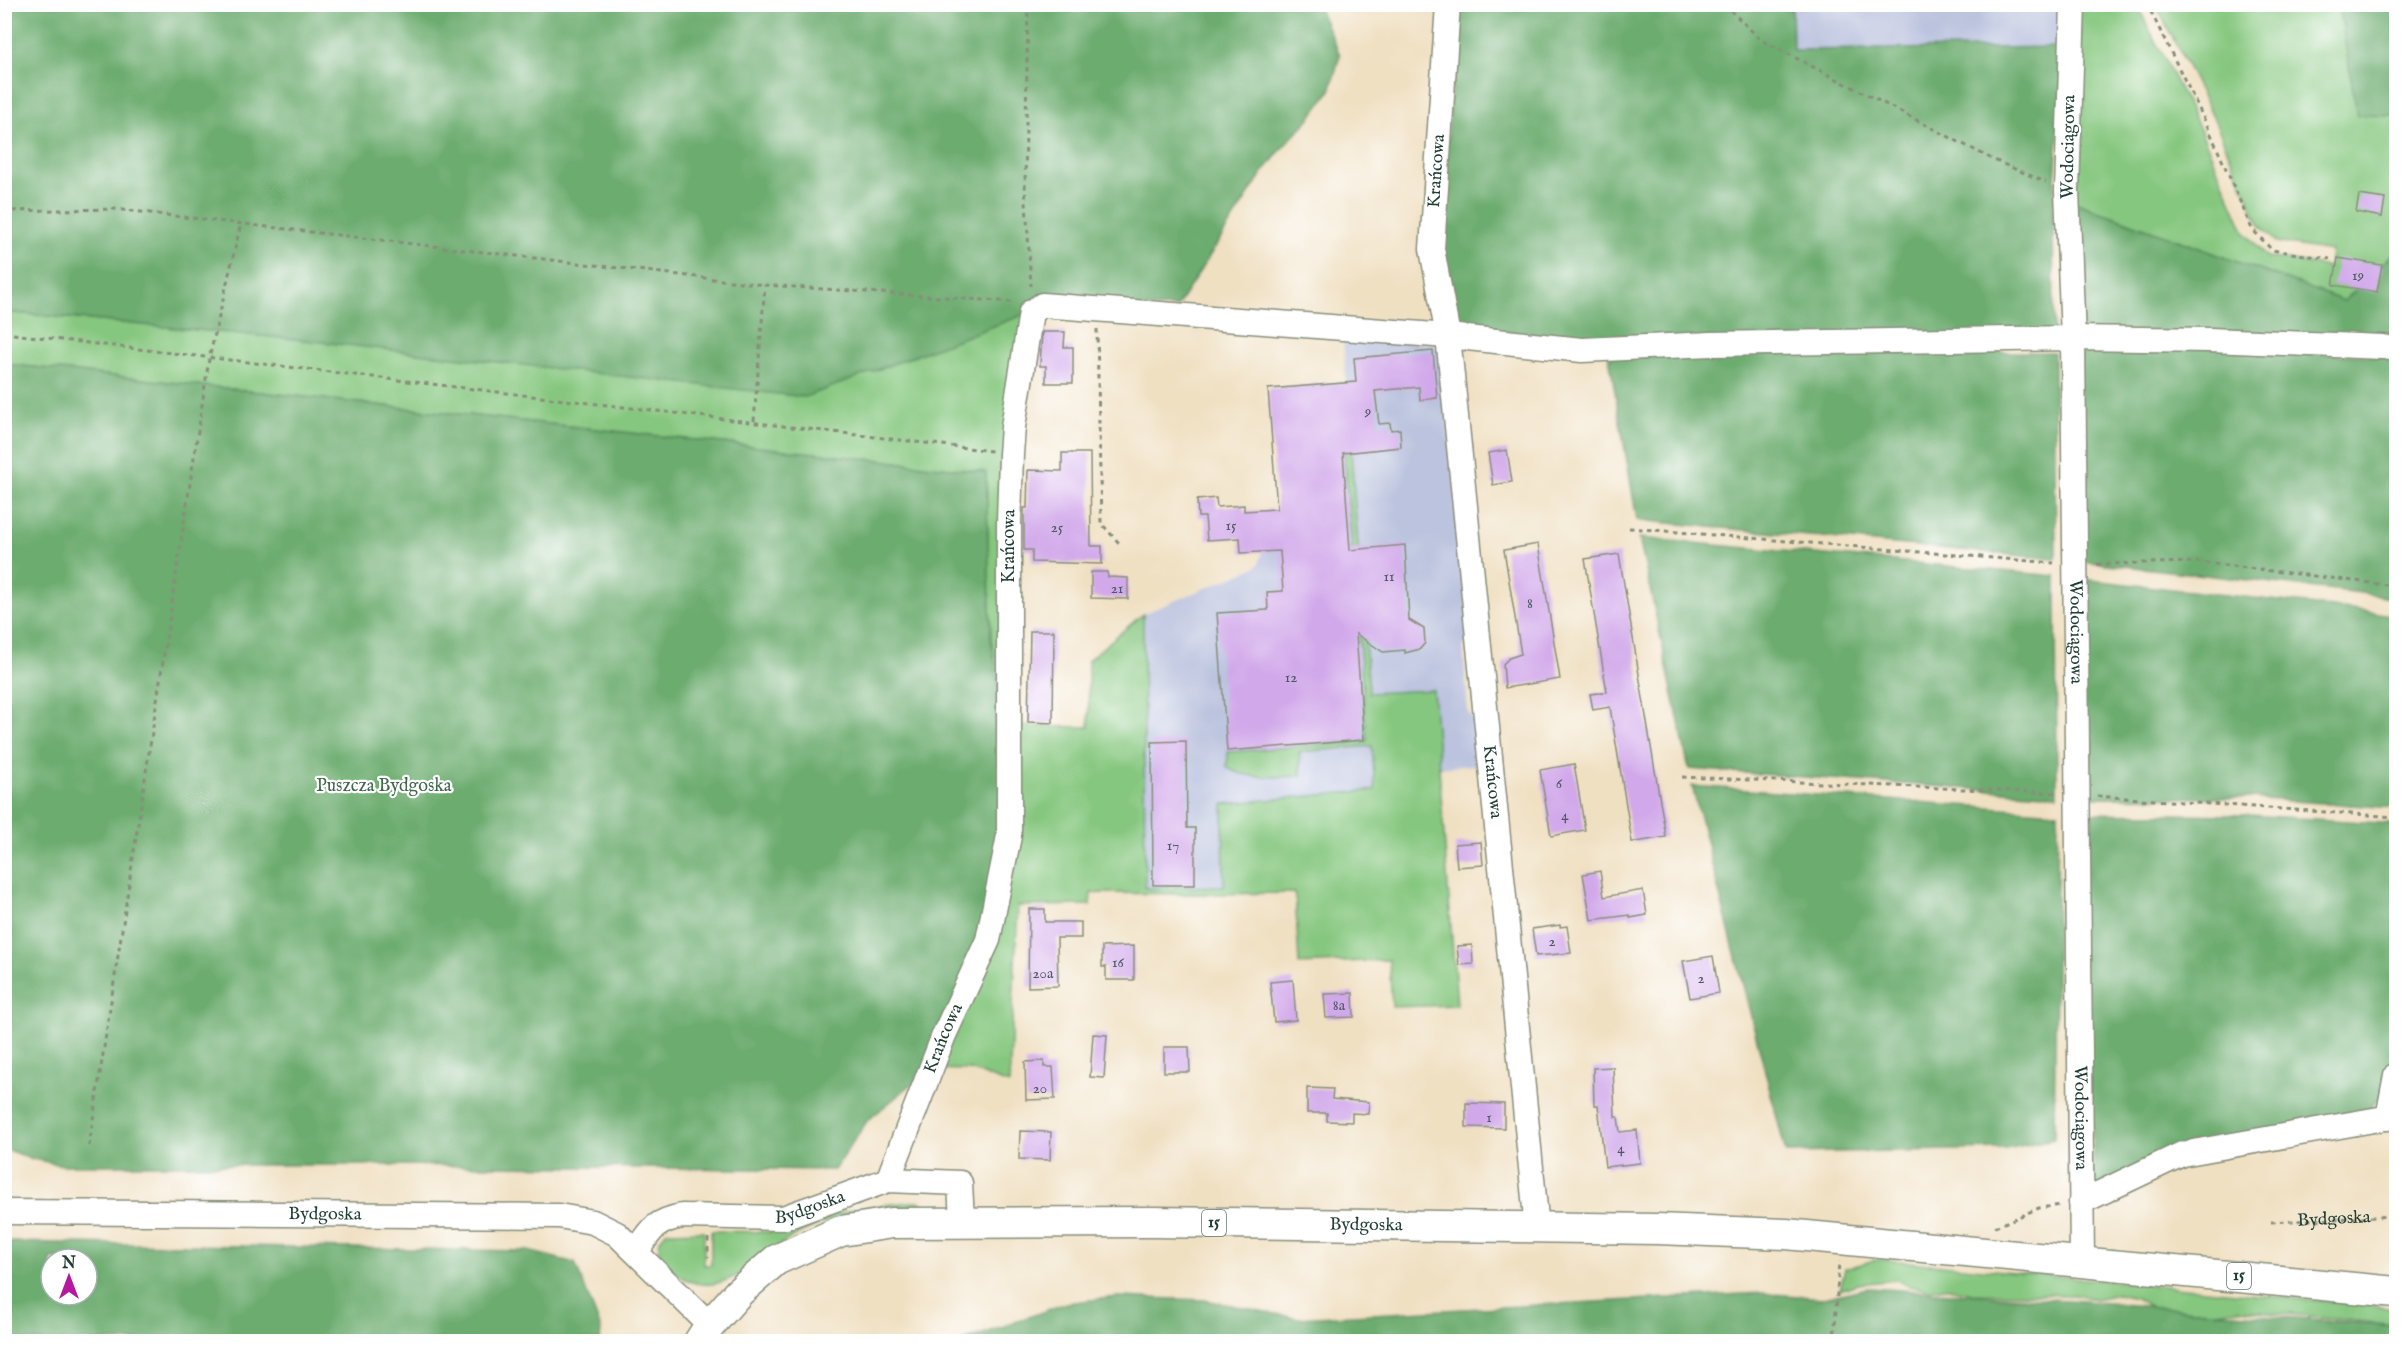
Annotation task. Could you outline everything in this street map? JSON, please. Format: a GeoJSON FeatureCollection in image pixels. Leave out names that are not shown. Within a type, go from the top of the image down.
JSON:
{"type":"FeatureCollection","features":[{"type":"Feature","properties":{"kind":"main road","name":"Bydgoska"},"geometry":{"type":"LineString","coordinates":[[704,1333],[739,1292],[776,1260],[842,1231],[892,1223],[962,1221],[1657,1229],[1840,1239]]}},
{"type":"Feature","properties":{"kind":"main road","name":"15"},"geometry":{"type":"LineString","coordinates":[[1840,1239],[2397,1292]]}},
{"type":"Feature","properties":{"kind":"street","name":"Krańcowa"},"geometry":{"type":"LineString","coordinates":[[1448,4],[1432,249],[1448,336],[1537,1228]]}},
{"type":"Feature","properties":{"kind":"street","name":"Wodociągowa"},"geometry":{"type":"LineString","coordinates":[[2073,4],[2067,190],[2073,338],[2073,565],[2082,1262]]}},
{"type":"Feature","properties":{"kind":"street"},"geometry":{"type":"LineString","coordinates":[[1032,308],[1042,305],[1096,309],[1448,336],[1582,350],[1722,344],[2073,338],[2383,346],[2397,350]]}},
{"type":"Feature","properties":{"kind":"street","name":"Krańcowa"},"geometry":{"type":"LineString","coordinates":[[888,1180],[944,1035],[988,940],[1009,836],[1011,454],[1013,427],[1032,308]]}},
{"type":"Feature","properties":{"kind":"street"},"geometry":{"type":"LineString","coordinates":[[2081,1202],[2182,1154],[2392,1117],[2397,1075]]}},
{"type":"Feature","properties":{"kind":"street"},"geometry":{"type":"LineString","coordinates":[[888,1180],[960,1183],[962,1221]]}},
{"type":"Feature","properties":{"kind":"street","name":"Bydgoska"},"geometry":{"type":"LineString","coordinates":[[637,1251],[652,1228],[666,1219],[682,1216],[783,1218],[888,1180]]}},
{"type":"Feature","properties":{"kind":"street","name":"Bydgoska"},"geometry":{"type":"LineString","coordinates":[[4,1212],[559,1216],[593,1222],[617,1234],[637,1251],[704,1333]]}},
{"type":"Feature","properties":{"kind":"path"},"geometry":{"type":"LineString","coordinates":[[4,211],[116,209],[765,285],[1032,308],[1025,185],[1028,4]]}},
{"type":"Feature","properties":{"kind":"path"},"geometry":{"type":"LineString","coordinates":[[1724,4],[1761,40],[1994,160],[2067,190]]}},
{"type":"Feature","properties":{"kind":"path"},"geometry":{"type":"LineString","coordinates":[[2147,4],[2207,125],[2252,229],[2272,250],[2330,259]]}},
{"type":"Feature","properties":{"kind":"path"},"geometry":{"type":"LineString","coordinates":[[89,1146],[209,359],[241,223]]}},
{"type":"Feature","properties":{"kind":"path"},"geometry":{"type":"LineString","coordinates":[[754,422],[765,285]]}},
{"type":"Feature","properties":{"kind":"path"},"geometry":{"type":"LineString","coordinates":[[1096,309],[1101,522],[1119,543]]}},
{"type":"Feature","properties":{"kind":"path"},"geometry":{"type":"LineString","coordinates":[[4,333],[1011,454]]}},
{"type":"Feature","properties":{"kind":"path"},"geometry":{"type":"LineString","coordinates":[[1629,528],[2073,565],[2198,562],[2397,586]]}},
{"type":"Feature","properties":{"kind":"path"},"geometry":{"type":"LineString","coordinates":[[1682,777],[2077,794],[2397,817]]}},
{"type":"Feature","properties":{"kind":"path"},"geometry":{"type":"LineString","coordinates":[[1995,1227],[2039,1208],[2081,1202]]}},
{"type":"Feature","properties":{"kind":"path","name":"Bydgoska"},"geometry":{"type":"LineString","coordinates":[[2271,1222],[2397,1216]]}},
{"type":"Feature","properties":{"kind":"path"},"geometry":{"type":"LineString","coordinates":[[1834,1341],[1840,1239]]}},
{"type":"Feature","properties":{"kind":"shaded area"},"geometry":{"type":"Polygon","coordinates":[[[1792,5],[2064,5],[2064,47],[1793,50],[1792,5]]]}},
{"type":"Feature","properties":{"kind":"shaded area"},"geometry":{"type":"Polygon","coordinates":[[[1343,337],[1433,344],[1440,349],[1472,634],[1463,647],[1468,712],[1482,733],[1485,764],[1439,768],[1432,690],[1389,955],[1299,964],[1295,893],[1146,894],[1143,614],[1254,568],[1259,564],[1262,551],[1279,550],[1270,388],[1346,382],[1343,337]]]}},
{"type":"Feature","properties":{"kind":"green space"},"geometry":{"type":"Polygon","coordinates":[[[1317,4],[1340,55],[1330,91],[1261,175],[1177,307],[1031,312],[805,397],[304,340],[5,312],[4,5],[1317,4]]]}},
{"type":"Feature","properties":{"kind":"green space"},"geometry":{"type":"Polygon","coordinates":[[[1457,5],[1792,5],[1793,50],[2064,47],[2053,211],[2054,335],[1581,342],[1449,324],[1440,248],[1457,5]]]}},
{"type":"Feature","properties":{"kind":"green space"},"geometry":{"type":"Polygon","coordinates":[[[2081,5],[2137,5],[2200,129],[2245,233],[2267,257],[2329,267],[2331,251],[2276,242],[2259,224],[2215,121],[2156,5],[2339,5],[2357,114],[2396,116],[2396,251],[2344,301],[2071,201],[2081,5]]]}},
{"type":"Feature","properties":{"kind":"green space"},"geometry":{"type":"Polygon","coordinates":[[[2339,5],[2396,5],[2396,116],[2357,115],[2339,5]]]}},
{"type":"Feature","properties":{"kind":"green space"},"geometry":{"type":"Polygon","coordinates":[[[2071,201],[2344,301],[2396,251],[2396,340],[2071,334],[2071,201]]]}},
{"type":"Feature","properties":{"kind":"green space"},"geometry":{"type":"Polygon","coordinates":[[[4,312],[304,340],[1031,312],[1013,427],[1009,726],[1089,727],[1088,660],[1143,614],[1145,888],[1224,886],[1223,804],[1375,790],[1372,746],[1299,752],[1301,776],[1252,776],[1227,767],[1228,752],[1367,741],[1339,385],[1346,384],[1369,693],[1433,690],[1457,1005],[1392,1007],[1389,960],[1299,964],[1295,893],[1091,893],[1090,905],[1018,906],[1009,1084],[970,1070],[930,1069],[1009,753],[991,638],[986,472],[5,364],[4,312]]]}},
{"type":"Feature","properties":{"kind":"green space"},"geometry":{"type":"Polygon","coordinates":[[[2209,348],[2396,357],[2396,599],[2362,593],[2073,560],[2071,352],[2209,348]]]}},
{"type":"Feature","properties":{"kind":"green space"},"geometry":{"type":"Polygon","coordinates":[[[2054,352],[2056,559],[1637,520],[1609,357],[1710,353],[2054,352]]]}},
{"type":"Feature","properties":{"kind":"green space","name":"Puszcza Bydgoska"},"geometry":{"type":"Polygon","coordinates":[[[5,364],[986,472],[991,638],[1009,753],[1001,887],[930,1069],[867,1121],[834,1170],[397,1165],[62,1165],[33,1159],[5,1149],[5,364]]]}},
{"type":"Feature","properties":{"kind":"green space"},"geometry":{"type":"Polygon","coordinates":[[[1639,538],[2056,576],[2057,795],[1689,769],[1639,538]]]}},
{"type":"Feature","properties":{"kind":"green space"},"geometry":{"type":"Polygon","coordinates":[[[2073,578],[2396,616],[2396,808],[2248,798],[2074,797],[2073,578]]]}},
{"type":"Feature","properties":{"kind":"green space"},"geometry":{"type":"Polygon","coordinates":[[[1692,786],[2058,812],[2054,1139],[2005,1149],[1786,1153],[1692,786]]]}},
{"type":"Feature","properties":{"kind":"green space"},"geometry":{"type":"Polygon","coordinates":[[[2074,813],[2248,815],[2396,824],[2396,1043],[2382,1095],[2364,1115],[2095,1187],[2074,813]]]}},
{"type":"Feature","properties":{"kind":"green space"},"geometry":{"type":"Polygon","coordinates":[[[921,1202],[923,1206],[864,1213],[815,1226],[782,1243],[744,1271],[718,1283],[704,1284],[681,1277],[667,1265],[659,1250],[660,1241],[666,1232],[704,1231],[704,1265],[711,1265],[711,1231],[788,1232],[836,1213],[921,1202]]]}},
{"type":"Feature","properties":{"kind":"green space"},"geometry":{"type":"Polygon","coordinates":[[[5,1242],[528,1251],[575,1263],[601,1329],[600,1341],[5,1341],[5,1242]]]}},
{"type":"Feature","properties":{"kind":"green space"},"geometry":{"type":"Polygon","coordinates":[[[1874,1260],[2396,1308],[2396,1325],[2239,1309],[2216,1312],[2207,1321],[2164,1315],[2136,1298],[2117,1294],[2096,1299],[2075,1295],[1972,1293],[1944,1287],[1930,1290],[1909,1286],[1897,1280],[1857,1284],[1840,1290],[1845,1269],[1874,1260]]]}},
{"type":"Feature","properties":{"kind":"green space"},"geometry":{"type":"Polygon","coordinates":[[[1867,1288],[2082,1301],[2396,1326],[2396,1341],[964,1341],[1066,1303],[1117,1297],[1205,1300],[1297,1318],[1761,1293],[1823,1298],[1867,1288]]]}},
{"type":"Feature","properties":{"kind":"building"},"geometry":{"type":"Polygon","coordinates":[[[2359,195],[2385,199],[2382,217],[2356,212],[2359,195]]]}},
{"type":"Feature","properties":{"kind":"building"},"geometry":{"type":"Polygon","coordinates":[[[2338,258],[2382,265],[2377,292],[2333,285],[2338,258]]]}},
{"type":"Feature","properties":{"kind":"building"},"geometry":{"type":"Polygon","coordinates":[[[1042,332],[1065,332],[1064,347],[1073,347],[1073,383],[1046,383],[1046,366],[1040,366],[1042,332]]]}},
{"type":"Feature","properties":{"kind":"building"},"geometry":{"type":"Polygon","coordinates":[[[1433,351],[1437,398],[1420,400],[1419,387],[1375,391],[1379,424],[1390,423],[1391,430],[1400,429],[1401,447],[1343,453],[1350,550],[1405,545],[1409,620],[1424,629],[1425,643],[1420,649],[1405,653],[1405,650],[1383,652],[1356,634],[1364,740],[1227,751],[1217,613],[1268,610],[1267,592],[1283,591],[1280,551],[1241,553],[1240,538],[1207,540],[1205,517],[1198,517],[1197,500],[1216,498],[1217,507],[1244,505],[1244,511],[1277,509],[1268,389],[1356,382],[1354,358],[1433,351]]]}},
{"type":"Feature","properties":{"kind":"building"},"geometry":{"type":"Polygon","coordinates":[[[1507,450],[1512,482],[1493,485],[1488,453],[1507,450]]]}},
{"type":"Feature","properties":{"kind":"building"},"geometry":{"type":"Polygon","coordinates":[[[1062,453],[1090,453],[1091,546],[1102,546],[1102,564],[1032,562],[1032,550],[1024,550],[1024,508],[1027,508],[1028,470],[1062,471],[1062,453]]]}},
{"type":"Feature","properties":{"kind":"building"},"geometry":{"type":"Polygon","coordinates":[[[1538,544],[1560,679],[1505,688],[1503,664],[1509,658],[1521,654],[1504,550],[1538,544]]]}},
{"type":"Feature","properties":{"kind":"building"},"geometry":{"type":"Polygon","coordinates":[[[1619,554],[1666,837],[1636,842],[1632,842],[1610,707],[1593,710],[1590,694],[1607,692],[1585,559],[1619,554]]]}},
{"type":"Feature","properties":{"kind":"building"},"geometry":{"type":"Polygon","coordinates":[[[1091,572],[1107,572],[1108,577],[1128,578],[1128,599],[1091,598],[1091,572]]]}},
{"type":"Feature","properties":{"kind":"building"},"geometry":{"type":"Polygon","coordinates":[[[1030,631],[1054,631],[1053,723],[1028,722],[1030,631]]]}},
{"type":"Feature","properties":{"kind":"building"},"geometry":{"type":"Polygon","coordinates":[[[1186,741],[1187,828],[1195,828],[1195,885],[1153,885],[1152,742],[1186,741]]]}},
{"type":"Feature","properties":{"kind":"building"},"geometry":{"type":"Polygon","coordinates":[[[1574,764],[1585,830],[1551,836],[1540,770],[1574,764]]]}},
{"type":"Feature","properties":{"kind":"building"},"geometry":{"type":"Polygon","coordinates":[[[1481,842],[1483,865],[1457,867],[1455,844],[1481,842]]]}},
{"type":"Feature","properties":{"kind":"building"},"geometry":{"type":"Polygon","coordinates":[[[1600,871],[1604,897],[1643,890],[1647,915],[1591,920],[1583,874],[1600,871]]]}},
{"type":"Feature","properties":{"kind":"building"},"geometry":{"type":"Polygon","coordinates":[[[1029,909],[1045,909],[1045,922],[1081,922],[1081,938],[1057,938],[1058,986],[1028,987],[1029,909]]]}},
{"type":"Feature","properties":{"kind":"building"},"geometry":{"type":"Polygon","coordinates":[[[1560,925],[1560,927],[1567,926],[1571,953],[1536,956],[1532,929],[1560,925]]]}},
{"type":"Feature","properties":{"kind":"building"},"geometry":{"type":"Polygon","coordinates":[[[1472,945],[1473,964],[1459,965],[1457,946],[1472,945]]]}},
{"type":"Feature","properties":{"kind":"building"},"geometry":{"type":"Polygon","coordinates":[[[1134,946],[1134,980],[1106,980],[1106,967],[1102,967],[1102,947],[1134,946]]]}},
{"type":"Feature","properties":{"kind":"building"},"geometry":{"type":"Polygon","coordinates":[[[1713,956],[1719,993],[1690,998],[1683,961],[1713,956]]]}},
{"type":"Feature","properties":{"kind":"building"},"geometry":{"type":"Polygon","coordinates":[[[1293,980],[1296,1020],[1274,1022],[1270,982],[1293,980]]]}},
{"type":"Feature","properties":{"kind":"building"},"geometry":{"type":"Polygon","coordinates":[[[1353,993],[1354,1017],[1326,1018],[1324,994],[1353,993]]]}},
{"type":"Feature","properties":{"kind":"building"},"geometry":{"type":"Polygon","coordinates":[[[1093,1034],[1107,1035],[1104,1078],[1090,1077],[1093,1034]]]}},
{"type":"Feature","properties":{"kind":"building"},"geometry":{"type":"Polygon","coordinates":[[[1164,1047],[1189,1047],[1190,1072],[1164,1072],[1164,1047]]]}},
{"type":"Feature","properties":{"kind":"building"},"geometry":{"type":"Polygon","coordinates":[[[1044,1061],[1044,1067],[1053,1067],[1055,1099],[1026,1100],[1025,1062],[1044,1061]]]}},
{"type":"Feature","properties":{"kind":"building"},"geometry":{"type":"Polygon","coordinates":[[[1613,1067],[1615,1117],[1618,1117],[1620,1132],[1637,1130],[1640,1163],[1605,1167],[1598,1105],[1594,1105],[1593,1068],[1613,1067]]]}},
{"type":"Feature","properties":{"kind":"building"},"geometry":{"type":"Polygon","coordinates":[[[1307,1088],[1333,1089],[1332,1099],[1369,1102],[1368,1114],[1352,1113],[1352,1122],[1327,1121],[1327,1113],[1307,1113],[1307,1088]]]}},
{"type":"Feature","properties":{"kind":"building"},"geometry":{"type":"Polygon","coordinates":[[[1466,1103],[1504,1104],[1504,1128],[1466,1127],[1466,1103]]]}},
{"type":"Feature","properties":{"kind":"building"},"geometry":{"type":"Polygon","coordinates":[[[1020,1131],[1051,1132],[1050,1160],[1019,1159],[1020,1131]]]}}]}
